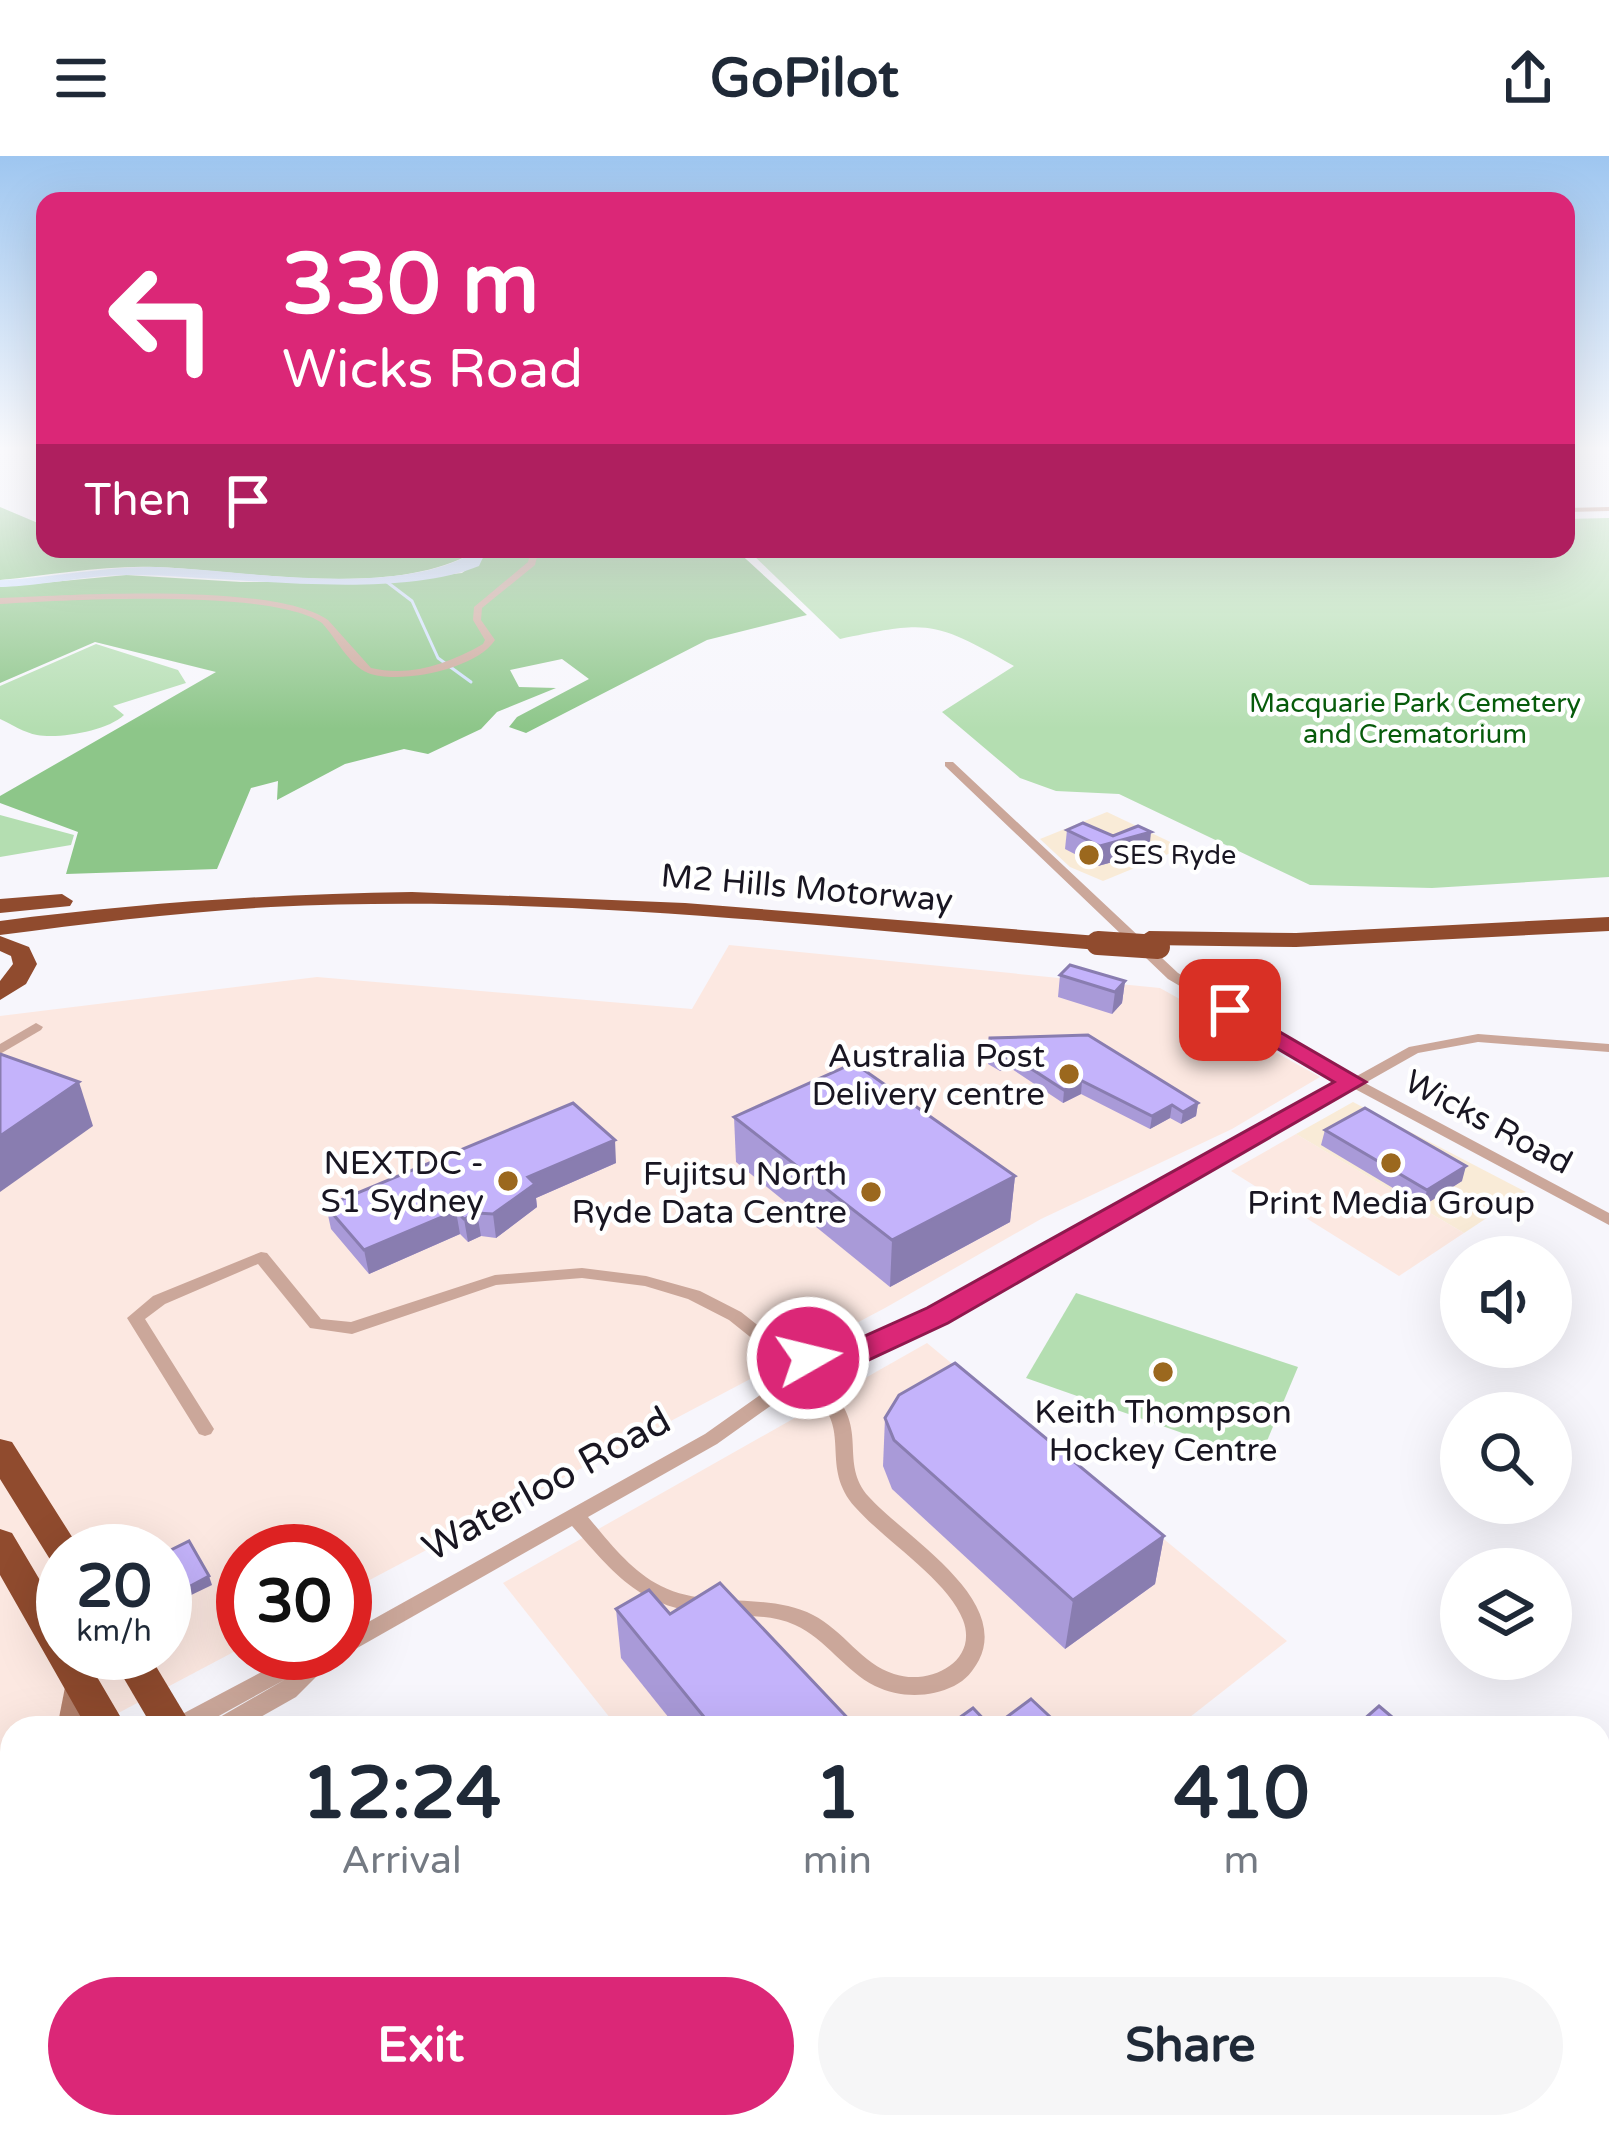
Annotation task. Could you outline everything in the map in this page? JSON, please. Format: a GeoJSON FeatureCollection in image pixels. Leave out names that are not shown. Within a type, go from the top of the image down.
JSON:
{"type":"FeatureCollection","features":[{"type":"Feature","properties":{"kind":"highway"},"geometry":{"type":"LineString","coordinates":[[0,906],[234,885],[263,889]]}},
{"type":"Feature","properties":{"kind":"highway","name":"M2 Hills Motorway"},"geometry":{"type":"LineString","coordinates":[[0,923],[263,889],[515,889],[1093,939]]}},
{"type":"Feature","properties":{"kind":"highway","name":"M2 Hills Motorway"},"geometry":{"type":"LineString","coordinates":[[0,923],[241,899],[472,896],[1093,939],[1339,948],[1609,928]]}},
{"type":"Feature","properties":{"kind":"highway"},"geometry":{"type":"LineString","coordinates":[[1296,940],[1609,912]]}},
{"type":"Feature","properties":{"kind":"highway","name":"M2 Hills Motorway"},"geometry":{"type":"LineString","coordinates":[[1154,942],[1609,928]]}},
{"type":"Feature","properties":{"kind":"highway"},"geometry":{"type":"LineString","coordinates":[[1339,948],[1414,951],[1609,942]]}},
{"type":"Feature","properties":{"kind":"highway"},"geometry":{"type":"LineString","coordinates":[[0,943],[20,952],[26,964],[18,979],[0,992]]}},
{"type":"Feature","properties":{"kind":"highway"},"geometry":{"type":"LineString","coordinates":[[0,1451],[46,1524]]}},
{"type":"Feature","properties":{"kind":"highway"},"geometry":{"type":"LineString","coordinates":[[0,1543],[36,1605]]}},
{"type":"Feature","properties":{"kind":"highway"},"geometry":{"type":"LineString","coordinates":[[80,1680],[101,1716]]}},
{"type":"Feature","properties":{"kind":"highway"},"geometry":{"type":"LineString","coordinates":[[145,1680],[167,1716]]}},
{"type":"Feature","properties":{"kind":"street"},"geometry":{"type":"LineString","coordinates":[[0,601],[100,597],[277,605],[321,618],[368,670],[395,675],[436,668],[489,644],[477,610],[533,558]]}},
{"type":"Feature","properties":{"kind":"street","name":"Wicks Road"},"geometry":{"type":"LineString","coordinates":[[949,764],[1154,961],[1353,1082],[1609,1220]]}},
{"type":"Feature","properties":{"kind":"street"},"geometry":{"type":"LineString","coordinates":[[0,1050],[36,1027]]}},
{"type":"Feature","properties":{"kind":"street"},"geometry":{"type":"LineString","coordinates":[[824,1363],[830,1381],[820,1391],[796,1394],[783,1388],[778,1375],[791,1360],[824,1363],[938,1315],[1414,1050],[1458,1040],[1510,1037],[1609,1048]]}},
{"type":"Feature","properties":{"kind":"street"},"geometry":{"type":"LineString","coordinates":[[205,1429],[134,1318],[159,1300],[261,1257],[316,1324],[352,1328],[495,1280],[582,1273],[646,1281],[694,1295],[735,1316],[791,1360]]}},
{"type":"Feature","properties":{"kind":"street","name":"Waterloo Road"},"geometry":{"type":"LineString","coordinates":[[372,1630],[730,1427],[783,1388]]}},
{"type":"Feature","properties":{"kind":"street"},"geometry":{"type":"LineString","coordinates":[[574,1516],[636,1580],[663,1596],[788,1614],[823,1632],[861,1668],[889,1684],[910,1687],[944,1682],[968,1662],[975,1644],[974,1619],[852,1490],[842,1468],[847,1426],[834,1402],[820,1391]]}},
{"type":"Feature","properties":{"kind":"street"},"geometry":{"type":"LineString","coordinates":[[69,1680],[71,1716]]}},
{"type":"Feature","properties":{"kind":"street"},"geometry":{"type":"LineString","coordinates":[[198,1716],[266,1680]]}},
{"type":"Feature","properties":{"kind":"street"},"geometry":{"type":"LineString","coordinates":[[243,1716],[300,1680]]}},
{"type":"Feature","properties":{"kind":"shaded area"},"geometry":{"type":"Polygon","coordinates":[[[1107,812],[1183,848],[1103,881],[1070,867],[1040,839],[1107,812]]]}},
{"type":"Feature","properties":{"kind":"shaded area"},"geometry":{"type":"Polygon","coordinates":[[[729,945],[1160,988],[1320,1077],[1232,1129],[1041,1219],[885,1308],[372,1579],[372,1524],[216,1524],[216,1661],[192,1674],[192,1524],[36,1524],[36,1680],[181,1680],[113,1716],[0,1716],[0,1016],[317,977],[692,1009],[729,945]]]}},
{"type":"Feature","properties":{"kind":"shaded area"},"geometry":{"type":"Polygon","coordinates":[[[1353,1102],[1526,1192],[1464,1233],[1296,1134],[1353,1102]]]}},
{"type":"Feature","properties":{"kind":"shaded area"},"geometry":{"type":"Polygon","coordinates":[[[1296,1134],[1464,1233],[1440,1236],[1440,1249],[1399,1276],[1231,1171],[1296,1134]]]}},
{"type":"Feature","properties":{"kind":"shaded area"},"geometry":{"type":"Polygon","coordinates":[[[927,1343],[1287,1641],[1191,1716],[608,1716],[503,1583],[927,1343]]]}},
{"type":"Feature","properties":{"kind":"green space"},"geometry":{"type":"Polygon","coordinates":[[[0,543],[36,543],[36,558],[460,558],[403,575],[362,578],[137,567],[0,580],[0,543]]]}},
{"type":"Feature","properties":{"kind":"green space","name":"Macquarie Park Cemetery and Crematorium"},"geometry":{"type":"Polygon","coordinates":[[[1575,543],[1609,543],[1609,877],[1432,888],[1310,885],[1119,794],[1056,791],[1020,778],[942,712],[1014,666],[966,640],[914,627],[840,639],[756,558],[1575,558],[1575,543]]]}},
{"type":"Feature","properties":{"kind":"green space"},"geometry":{"type":"Polygon","coordinates":[[[483,558],[745,558],[807,615],[707,640],[526,733],[509,727],[517,717],[589,679],[562,659],[510,670],[519,687],[556,688],[497,712],[481,729],[428,754],[404,749],[345,764],[277,800],[278,781],[251,788],[217,869],[66,874],[78,832],[0,803],[0,796],[216,672],[95,642],[0,683],[0,587],[126,575],[241,582],[395,581],[462,573],[483,558]]]}},
{"type":"Feature","properties":{"kind":"green space"},"geometry":{"type":"Polygon","coordinates":[[[96,644],[178,670],[186,683],[113,706],[124,715],[83,732],[37,735],[0,719],[0,686],[96,644]]]}},
{"type":"Feature","properties":{"kind":"green space"},"geometry":{"type":"Polygon","coordinates":[[[0,815],[74,835],[71,845],[0,857],[0,815]]]}},
{"type":"Feature","properties":{"kind":"green space","name":"Keith Thompson Hockey Centre"},"geometry":{"type":"Polygon","coordinates":[[[1076,1293],[1298,1367],[1259,1460],[1026,1378],[1076,1293]]]}},
{"type":"Feature","properties":{"kind":"water"},"geometry":{"type":"Polygon","coordinates":[[[461,558],[483,558],[479,566],[401,583],[307,584],[129,575],[0,587],[0,580],[136,567],[361,578],[440,567],[461,558]]]}},
{"type":"Feature","properties":{"kind":"building"},"geometry":{"type":"Polygon","coordinates":[[[1083,823],[1113,836],[1138,826],[1151,832],[1100,846],[1067,830],[1083,823]]]}},
{"type":"Feature","properties":{"kind":"building"},"geometry":{"type":"Polygon","coordinates":[[[1070,965],[1125,981],[1115,992],[1060,975],[1070,965]]]}},
{"type":"Feature","properties":{"kind":"building"},"geometry":{"type":"Polygon","coordinates":[[[1088,1035],[1198,1103],[1183,1112],[1172,1105],[1152,1116],[1082,1081],[1064,1090],[1010,1055],[1001,1059],[989,1051],[990,1038],[1088,1035]]]}},
{"type":"Feature","properties":{"kind":"building"},"geometry":{"type":"Polygon","coordinates":[[[0,1054],[79,1082],[0,1136],[0,1054]]]}},
{"type":"Feature","properties":{"kind":"building"},"geometry":{"type":"Polygon","coordinates":[[[854,1063],[1015,1176],[892,1240],[734,1117],[854,1063]]]}},
{"type":"Feature","properties":{"kind":"building"},"geometry":{"type":"Polygon","coordinates":[[[573,1103],[615,1140],[528,1177],[535,1184],[493,1214],[477,1213],[464,1219],[456,1211],[364,1250],[326,1206],[573,1103]]]}},
{"type":"Feature","properties":{"kind":"building"},"geometry":{"type":"Polygon","coordinates":[[[1365,1108],[1466,1166],[1427,1190],[1325,1130],[1365,1108]]]}},
{"type":"Feature","properties":{"kind":"building"},"geometry":{"type":"Polygon","coordinates":[[[955,1363],[1164,1536],[1073,1600],[894,1440],[885,1418],[899,1395],[955,1363]]]}},
{"type":"Feature","properties":{"kind":"building"},"geometry":{"type":"Polygon","coordinates":[[[192,1546],[209,1576],[192,1585],[192,1546]]]}},
{"type":"Feature","properties":{"kind":"building"},"geometry":{"type":"Polygon","coordinates":[[[720,1583],[846,1716],[703,1716],[616,1609],[649,1590],[670,1614],[720,1583]]]}},
{"type":"Feature","properties":{"kind":"building"},"geometry":{"type":"Polygon","coordinates":[[[1031,1699],[1049,1716],[1008,1716],[1031,1699]]]}},
{"type":"Feature","properties":{"kind":"building"},"geometry":{"type":"Polygon","coordinates":[[[1379,1706],[1391,1716],[1368,1716],[1379,1706]]]}},
{"type":"Feature","properties":{"kind":"waterway"},"geometry":{"type":"LineString","coordinates":[[383,579],[412,601],[438,658],[471,682]]}},
{"type":"Feature","properties":{"kind":"place","name":"SES Ryde"},"geometry":{"type":"Point","coordinates":[1089,855]}},
{"type":"Feature","properties":{"kind":"place","name":"Australia Post Delivery centre"},"geometry":{"type":"Point","coordinates":[1069,1074]}},
{"type":"Feature","properties":{"kind":"place","name":"Print Media Group"},"geometry":{"type":"Point","coordinates":[1391,1163]}},
{"type":"Feature","properties":{"kind":"place","name":"NEXTDC - S1 Sydney"},"geometry":{"type":"Point","coordinates":[508,1181]}},
{"type":"Feature","properties":{"kind":"place","name":"Fujitsu North Ryde Data Centre"},"geometry":{"type":"Point","coordinates":[871,1192]}},
{"type":"Feature","properties":{"kind":"place","name":"Keith Thompson Hockey Centre"},"geometry":{"type":"Point","coordinates":[1163,1372]}},
{"type":"Feature","properties":{"kind":"route"},"geometry":{"type":"LineString","coordinates":[[808,1358],[824,1363],[851,1355],[938,1315],[1353,1082],[1230,1010]]}}]}
